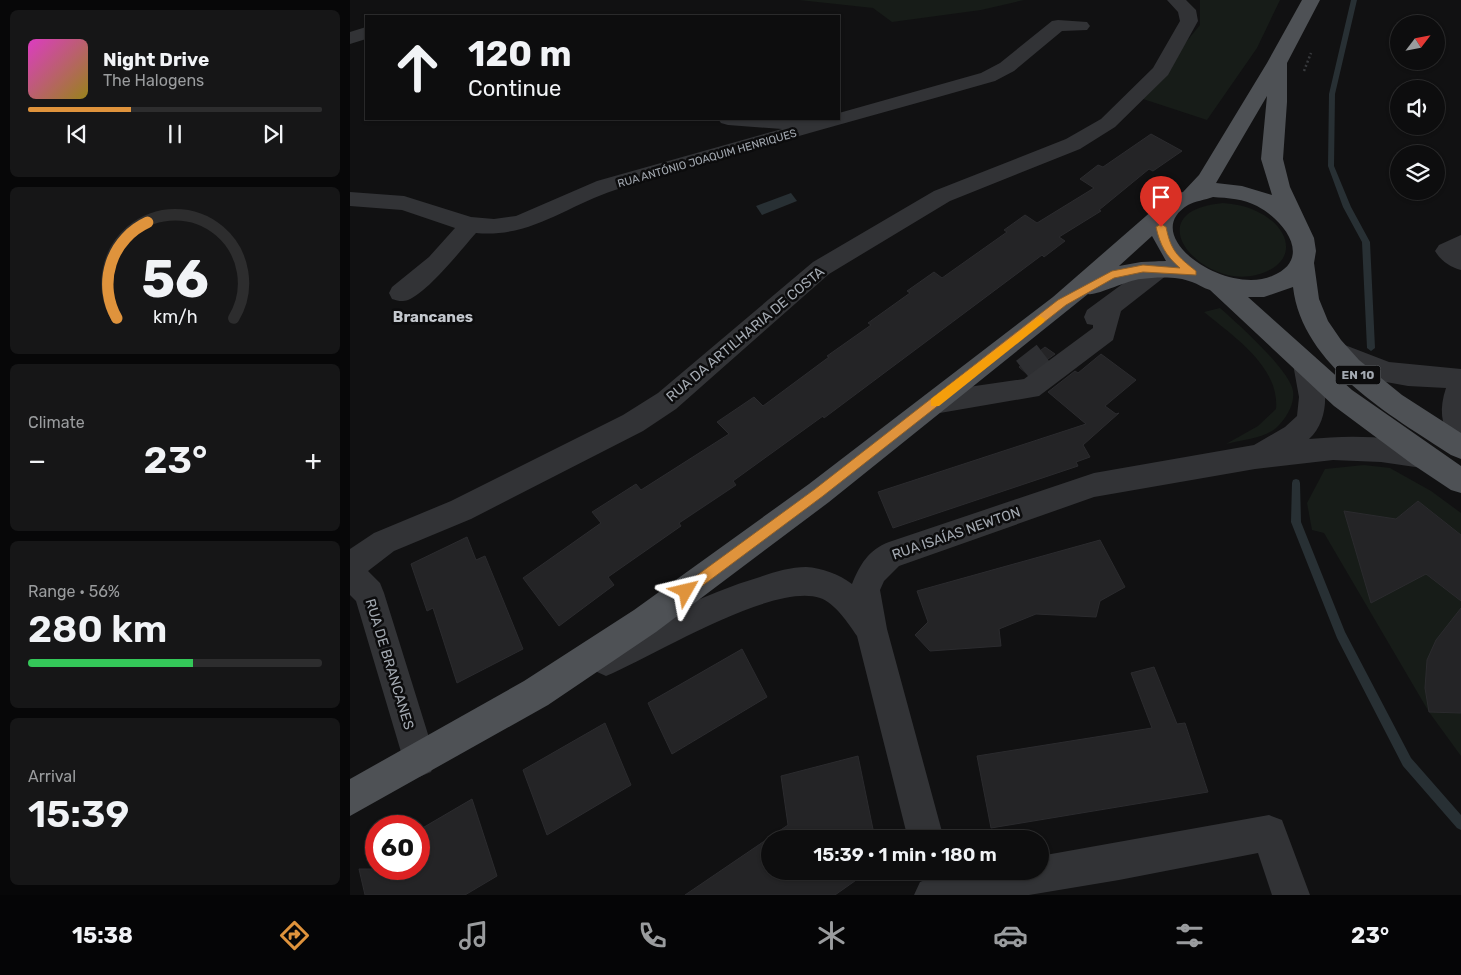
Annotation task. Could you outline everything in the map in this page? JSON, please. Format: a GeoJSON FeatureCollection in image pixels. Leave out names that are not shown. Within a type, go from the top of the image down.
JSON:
{"type":"FeatureCollection","features":[{"type":"Feature","properties":{"kind":"main road","name":"EN 10"},"geometry":{"type":"LineString","coordinates":[[1303,265],[1288,280],[1264,288],[1248,289],[1219,285],[1192,273],[1173,257],[1164,244],[1161,227],[1166,212],[1207,180],[1277,63],[1312,0]]}},
{"type":"Feature","properties":{"kind":"main road","name":"EN 10"},"geometry":{"type":"LineString","coordinates":[[1277,63],[1277,102],[1272,159],[1279,187],[1300,230],[1306,248],[1303,265],[1309,305],[1325,339],[1356,374],[1461,447]]}},
{"type":"Feature","properties":{"kind":"main road"},"geometry":{"type":"LineString","coordinates":[[350,798],[536,693],[653,615],[819,493],[934,404],[1062,303],[1185,197],[1212,190],[1248,194],[1269,203],[1281,211],[1300,230]]}},
{"type":"Feature","properties":{"kind":"main road"},"geometry":{"type":"LineString","coordinates":[[1062,303],[1112,275],[1143,268],[1192,273]]}},
{"type":"Feature","properties":{"kind":"main road","name":"EN 10"},"geometry":{"type":"LineString","coordinates":[[1219,285],[1343,398],[1422,456],[1461,481]]}},
{"type":"Feature","properties":{"kind":"street","name":"RUA DA ARTILHARIA DE COSTA"},"geometry":{"type":"LineString","coordinates":[[350,566],[384,542],[461,510],[633,423],[667,401],[820,268],[942,196],[1073,144],[1093,134],[1108,123],[1161,71],[1189,21],[1187,10],[1176,0]]}},
{"type":"Feature","properties":{"kind":"street","name":"RUA ANTÓNIO JOAQUIM HENRIQUES"},"geometry":{"type":"LineString","coordinates":[[840,120],[988,77],[1007,67],[1058,25],[1081,26]]}},
{"type":"Feature","properties":{"kind":"street"},"geometry":{"type":"LineString","coordinates":[[350,38],[365,33]]}},
{"type":"Feature","properties":{"kind":"street"},"geometry":{"type":"LineString","coordinates":[[747,120],[819,126]]}},
{"type":"Feature","properties":{"kind":"street","name":"RUA ANTÓNIO JOAQUIM HENRIQUES"},"geometry":{"type":"LineString","coordinates":[[350,198],[404,203],[470,225],[494,227],[520,223],[605,186],[840,120]]}},
{"type":"Feature","properties":{"kind":"street"},"geometry":{"type":"LineString","coordinates":[[401,293],[437,263],[470,225]]}},
{"type":"Feature","properties":{"kind":"street"},"geometry":{"type":"LineString","coordinates":[[1461,243],[1447,251],[1461,262]]}},
{"type":"Feature","properties":{"kind":"street"},"geometry":{"type":"LineString","coordinates":[[1050,351],[1159,269]]}},
{"type":"Feature","properties":{"kind":"street"},"geometry":{"type":"LineString","coordinates":[[934,404],[1030,389],[1104,333],[1110,306]]}},
{"type":"Feature","properties":{"kind":"street"},"geometry":{"type":"LineString","coordinates":[[1337,352],[1386,372],[1408,376],[1461,378]]}},
{"type":"Feature","properties":{"kind":"street","name":"RUA ISAÍAS NEWTON"},"geometry":{"type":"LineString","coordinates":[[1255,457],[1291,439],[1304,429],[1312,417],[1313,398],[1306,364]]}},
{"type":"Feature","properties":{"kind":"street"},"geometry":{"type":"LineString","coordinates":[[990,395],[1024,371]]}},
{"type":"Feature","properties":{"kind":"street"},"geometry":{"type":"LineString","coordinates":[[1461,384],[1454,401],[1454,412],[1457,428],[1461,434]]}},
{"type":"Feature","properties":{"kind":"street","name":"RUA ISAÍAS NEWTON"},"geometry":{"type":"LineString","coordinates":[[924,830],[871,629],[865,590],[872,572],[888,556],[1094,485],[1255,457],[1333,448],[1382,450],[1422,456]]}},
{"type":"Feature","properties":{"kind":"street","name":"RUA DE BRANCANES"},"geometry":{"type":"LineString","coordinates":[[350,574],[368,593],[419,760]]}},
{"type":"Feature","properties":{"kind":"street"},"geometry":{"type":"LineString","coordinates":[[536,693],[736,599],[790,581],[822,583],[854,605],[871,629]]}},
{"type":"Feature","properties":{"kind":"street"},"geometry":{"type":"LineString","coordinates":[[936,886],[1056,873],[1269,833],[1291,895]]}},
{"type":"Feature","properties":{"kind":"shaded area"},"geometry":{"type":"Polygon","coordinates":[[[799,0],[1024,0],[981,10],[892,22],[873,8],[799,0]]]}},
{"type":"Feature","properties":{"kind":"shaded area"},"geometry":{"type":"Polygon","coordinates":[[[1200,0],[1280,0],[1257,48],[1207,120],[1140,98],[1200,25],[1200,0]]]}},
{"type":"Feature","properties":{"kind":"shaded area"},"geometry":{"type":"Polygon","coordinates":[[[791,193],[797,201],[762,215],[756,206],[791,193]]]}},
{"type":"Feature","properties":{"kind":"shaded area"},"geometry":{"type":"Polygon","coordinates":[[[1223,203],[1252,209],[1268,218],[1277,226],[1283,235],[1286,245],[1285,254],[1280,263],[1270,270],[1256,275],[1235,276],[1215,271],[1198,260],[1186,247],[1180,233],[1183,220],[1197,209],[1223,203]]]}},
{"type":"Feature","properties":{"kind":"shaded area"},"geometry":{"type":"Polygon","coordinates":[[[1220,308],[1273,359],[1290,382],[1293,391],[1291,406],[1286,416],[1276,428],[1259,436],[1226,444],[1258,426],[1276,409],[1271,379],[1263,366],[1241,342],[1204,312],[1220,308]]]}},
{"type":"Feature","properties":{"kind":"shaded area"},"geometry":{"type":"Polygon","coordinates":[[[1364,465],[1390,468],[1431,491],[1461,513],[1461,535],[1418,501],[1396,519],[1344,511],[1371,602],[1426,574],[1461,601],[1461,616],[1427,660],[1425,688],[1429,711],[1461,713],[1461,756],[1429,712],[1324,533],[1312,530],[1307,503],[1325,469],[1364,465]]]}},
{"type":"Feature","properties":{"kind":"building"},"geometry":{"type":"Polygon","coordinates":[[[1151,134],[1182,151],[1153,171],[1149,169],[1099,210],[1101,211],[1059,237],[1065,241],[1044,257],[1042,255],[824,418],[823,416],[733,481],[736,485],[679,523],[681,526],[608,577],[614,585],[559,626],[523,578],[601,523],[592,512],[636,484],[641,490],[729,434],[717,422],[754,397],[763,406],[829,357],[827,356],[871,325],[868,323],[910,293],[907,291],[934,272],[942,278],[1007,232],[1004,230],[1025,215],[1037,223],[1094,188],[1080,179],[1098,165],[1103,167],[1151,134]]]}},
{"type":"Feature","properties":{"kind":"building"},"geometry":{"type":"Polygon","coordinates":[[[1045,347],[1055,354],[1027,374],[1019,367],[1045,347]]]}},
{"type":"Feature","properties":{"kind":"building"},"geometry":{"type":"Polygon","coordinates":[[[1101,354],[1136,380],[1105,406],[1116,414],[1119,413],[1083,445],[1090,457],[1076,462],[1078,466],[893,528],[878,492],[1086,424],[1048,392],[1075,371],[1078,373],[1101,354]]]}},
{"type":"Feature","properties":{"kind":"building"},"geometry":{"type":"Polygon","coordinates":[[[1418,501],[1461,535],[1461,601],[1426,574],[1371,603],[1344,511],[1396,519],[1418,501]]]}},
{"type":"Feature","properties":{"kind":"building"},"geometry":{"type":"Polygon","coordinates":[[[467,537],[476,560],[485,556],[523,649],[457,683],[433,608],[427,611],[411,564],[467,537]]]}},
{"type":"Feature","properties":{"kind":"building"},"geometry":{"type":"Polygon","coordinates":[[[1100,540],[1125,587],[1100,601],[1096,617],[1036,614],[999,629],[1001,646],[930,651],[915,635],[928,622],[917,591],[1100,540]]]}},
{"type":"Feature","properties":{"kind":"building"},"geometry":{"type":"Polygon","coordinates":[[[1461,608],[1461,713],[1429,712],[1425,688],[1427,660],[1436,640],[1461,608]]]}},
{"type":"Feature","properties":{"kind":"building"},"geometry":{"type":"Polygon","coordinates":[[[742,649],[767,697],[672,754],[648,703],[742,649]]]}},
{"type":"Feature","properties":{"kind":"building"},"geometry":{"type":"Polygon","coordinates":[[[1154,667],[1177,724],[1185,723],[1208,792],[991,828],[977,756],[1152,728],[1131,673],[1154,667]]]}},
{"type":"Feature","properties":{"kind":"building"},"geometry":{"type":"Polygon","coordinates":[[[605,723],[631,785],[547,835],[523,770],[605,723]]]}},
{"type":"Feature","properties":{"kind":"building"},"geometry":{"type":"Polygon","coordinates":[[[858,756],[873,830],[781,830],[788,825],[781,776],[858,756]]]}},
{"type":"Feature","properties":{"kind":"building"},"geometry":{"type":"Polygon","coordinates":[[[472,799],[497,876],[465,895],[365,895],[359,869],[365,869],[365,880],[430,880],[430,824],[472,799]]]}},
{"type":"Feature","properties":{"kind":"building"},"geometry":{"type":"Polygon","coordinates":[[[761,843],[761,880],[856,880],[835,895],[685,895],[761,843]]]}},
{"type":"Feature","properties":{"kind":"waterway"},"geometry":{"type":"LineString","coordinates":[[1354,0],[1332,94],[1331,166],[1347,207],[1366,242],[1371,348]]}},
{"type":"Feature","properties":{"kind":"waterway"},"geometry":{"type":"LineString","coordinates":[[1296,483],[1296,522],[1341,635],[1407,762],[1461,824]]}},
{"type":"Feature","properties":{"kind":"tunnel"},"geometry":{"type":"LineString","coordinates":[[1024,371],[1050,351]]}},
{"type":"Feature","properties":{"kind":"slow traffic"},"geometry":{"type":"LineString","coordinates":[[935,402],[1040,319]]}},
{"type":"Feature","properties":{"kind":"district","name":"Brancanes"},"geometry":{"type":"Point","coordinates":[433,317]}},
{"type":"Feature","properties":{"kind":"route"},"geometry":{"type":"LineString","coordinates":[[686,591],[819,493],[1062,303],[1112,275],[1143,268],[1192,273],[1173,257],[1164,244],[1161,227]]}}]}
